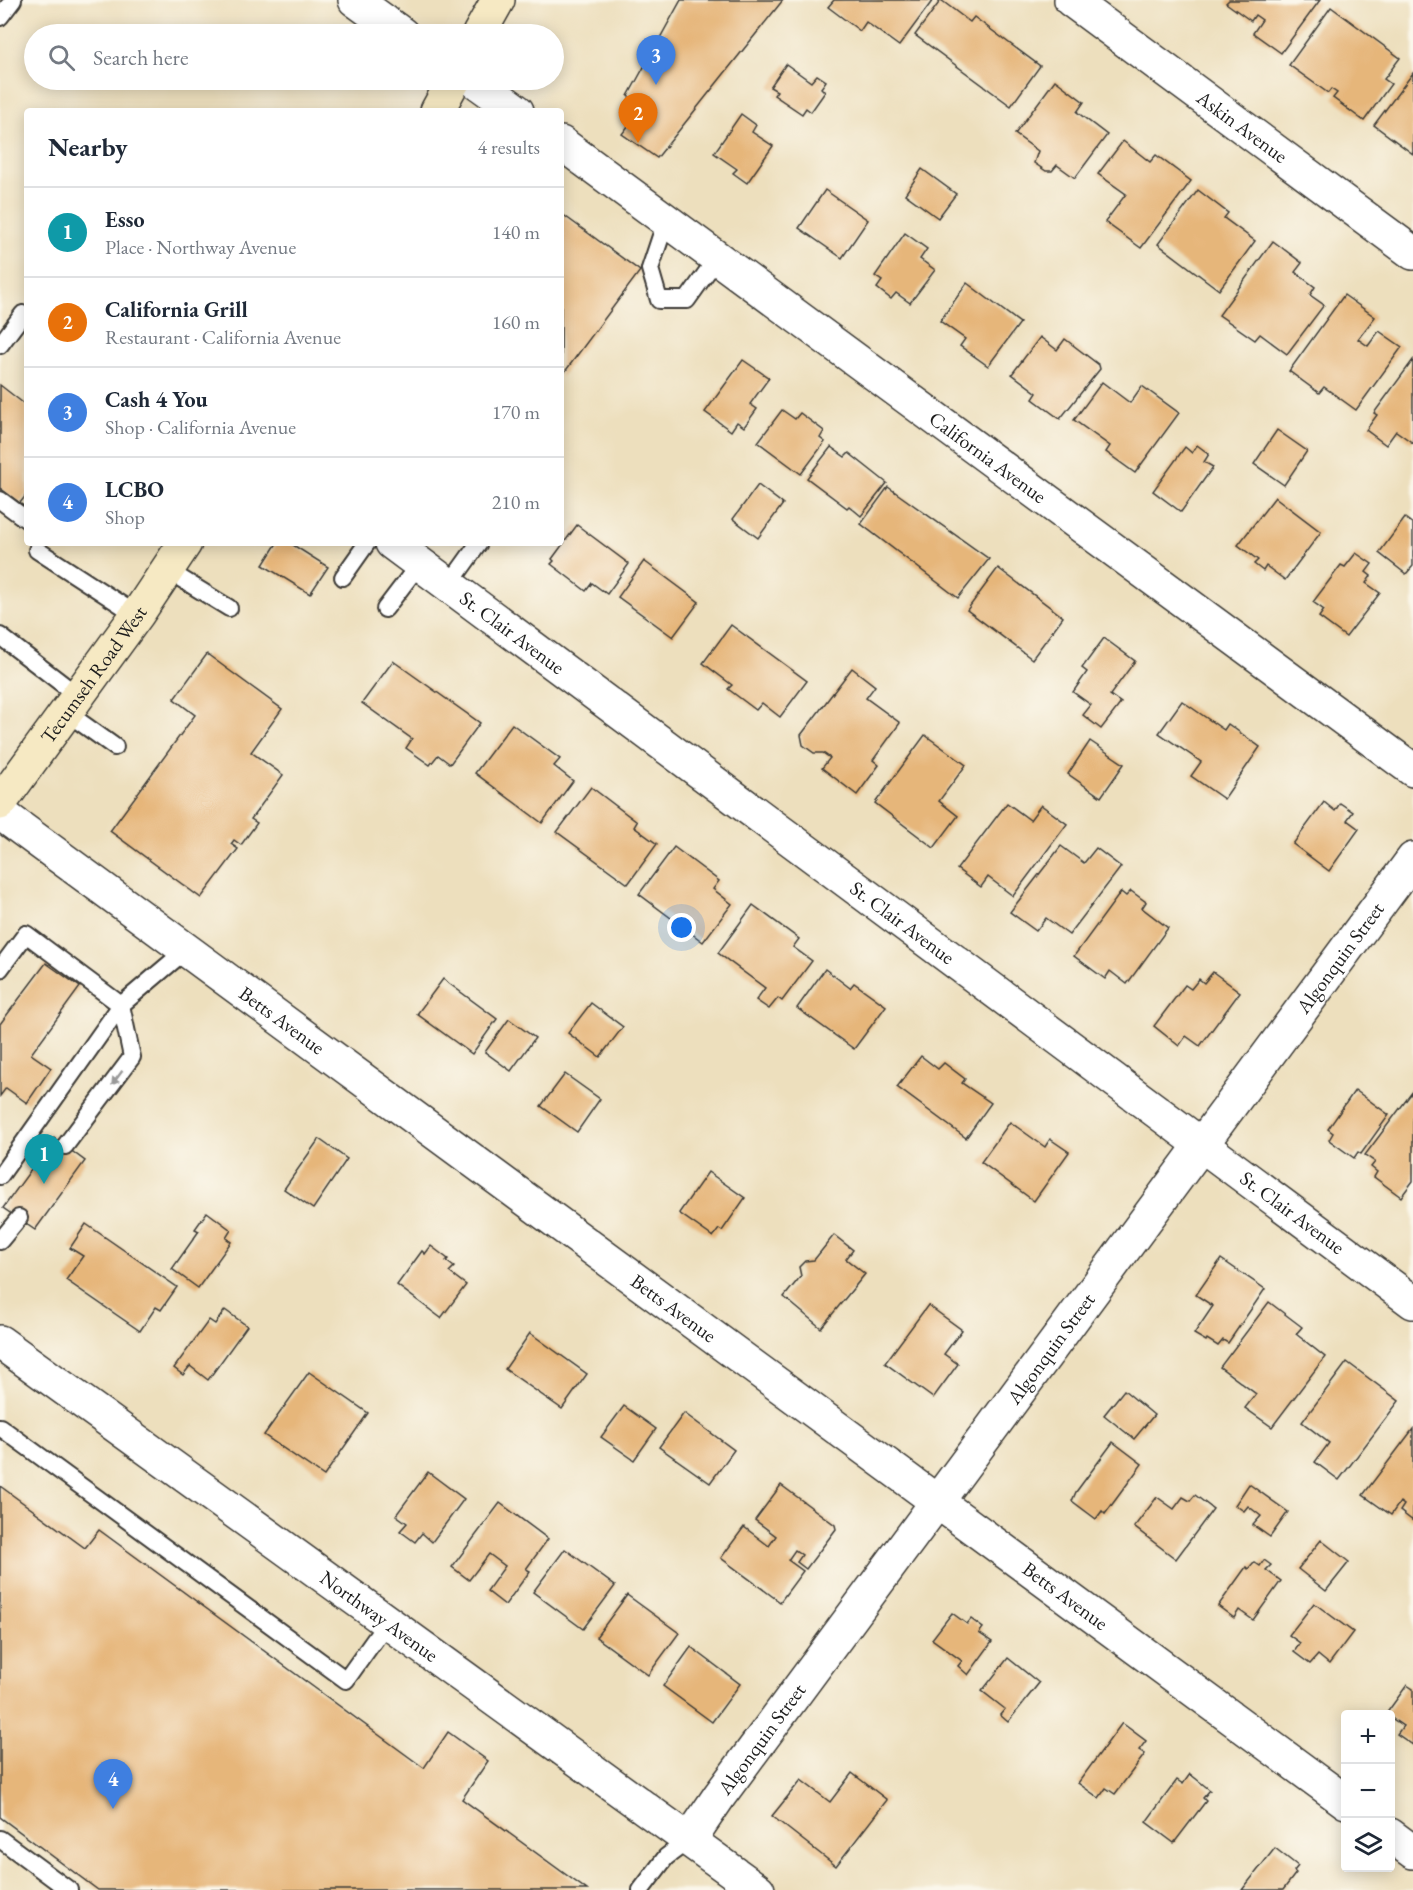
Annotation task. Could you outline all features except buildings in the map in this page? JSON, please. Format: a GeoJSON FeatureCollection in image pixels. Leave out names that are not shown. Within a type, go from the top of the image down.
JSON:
{"type":"FeatureCollection","features":[{"type":"Feature","properties":{"kind":"main road"},"geometry":{"type":"LineString","coordinates":[[485,24],[498,0]]}},
{"type":"Feature","properties":{"kind":"main road"},"geometry":{"type":"LineString","coordinates":[[439,108],[449,90]]}},
{"type":"Feature","properties":{"kind":"main road","name":"Tecumseh Road West"},"geometry":{"type":"LineString","coordinates":[[0,803],[137,615],[183,546]]}},
{"type":"Feature","properties":{"kind":"street"},"geometry":{"type":"LineString","coordinates":[[355,0],[388,24]]}},
{"type":"Feature","properties":{"kind":"street","name":"Askin Avenue"},"geometry":{"type":"LineString","coordinates":[[1071,0],[1413,253]]}},
{"type":"Feature","properties":{"kind":"street"},"geometry":{"type":"LineString","coordinates":[[488,90],[513,108]]}},
{"type":"Feature","properties":{"kind":"street","name":"California Avenue"},"geometry":{"type":"LineString","coordinates":[[564,145],[1413,770]]}},
{"type":"Feature","properties":{"kind":"street","name":"St. Clair Avenue"},"geometry":{"type":"LineString","coordinates":[[396,546],[1413,1302]]}},
{"type":"Feature","properties":{"kind":"street","name":"Betts Avenue"},"geometry":{"type":"LineString","coordinates":[[0,813],[1341,1798]]}},
{"type":"Feature","properties":{"kind":"street","name":"Algonquin Street"},"geometry":{"type":"LineString","coordinates":[[690,1839],[726,1786],[1413,859]]}},
{"type":"Feature","properties":{"kind":"street","name":"Northway Avenue"},"geometry":{"type":"LineString","coordinates":[[0,1342],[758,1890]]}},
{"type":"Feature","properties":{"kind":"street"},"geometry":{"type":"LineString","coordinates":[[1395,1839],[1413,1852]]}},
{"type":"Feature","properties":{"kind":"lane"},"geometry":{"type":"LineString","coordinates":[[0,17],[13,0]]}},
{"type":"Feature","properties":{"kind":"lane"},"geometry":{"type":"LineString","coordinates":[[666,221],[650,269],[658,300],[687,300],[717,258]]}},
{"type":"Feature","properties":{"kind":"lane"},"geometry":{"type":"LineString","coordinates":[[0,345],[22,314]]}},
{"type":"Feature","properties":{"kind":"lane"},"geometry":{"type":"LineString","coordinates":[[0,500],[24,518]]}},
{"type":"Feature","properties":{"kind":"lane"},"geometry":{"type":"LineString","coordinates":[[343,577],[365,546]]}},
{"type":"Feature","properties":{"kind":"lane"},"geometry":{"type":"LineString","coordinates":[[449,585],[477,546]]}},
{"type":"Feature","properties":{"kind":"lane"},"geometry":{"type":"LineString","coordinates":[[37,550],[137,615]]}},
{"type":"Feature","properties":{"kind":"lane"},"geometry":{"type":"LineString","coordinates":[[386,609],[420,563]]}},
{"type":"Feature","properties":{"kind":"lane"},"geometry":{"type":"LineString","coordinates":[[167,570],[229,608]]}},
{"type":"Feature","properties":{"kind":"lane"},"geometry":{"type":"LineString","coordinates":[[0,636],[115,747]]}},
{"type":"Feature","properties":{"kind":"lane"},"geometry":{"type":"LineString","coordinates":[[1,967],[26,934],[121,1005],[132,1057],[65,1146]]}},
{"type":"Feature","properties":{"kind":"lane"},"geometry":{"type":"LineString","coordinates":[[0,1176],[121,1005],[186,950]]}},
{"type":"Feature","properties":{"kind":"lane"},"geometry":{"type":"LineString","coordinates":[[0,1241],[19,1218]]}},
{"type":"Feature","properties":{"kind":"lane"},"geometry":{"type":"LineString","coordinates":[[0,1428],[346,1680],[388,1622]]}},
{"type":"Feature","properties":{"kind":"lane"},"geometry":{"type":"LineString","coordinates":[[0,1839],[69,1890]]}},
{"type":"Feature","properties":{"kind":"lane"},"geometry":{"type":"LineString","coordinates":[[641,1890],[666,1857],[690,1839]]}},
{"type":"Feature","properties":{"kind":"place","name":"Cash 4 You"},"geometry":{"type":"Point","coordinates":[656,85]}},
{"type":"Feature","properties":{"kind":"place","name":"California Grill"},"geometry":{"type":"Point","coordinates":[638,143]}},
{"type":"Feature","properties":{"kind":"place","name":"Esso"},"geometry":{"type":"Point","coordinates":[44,1184]}},
{"type":"Feature","properties":{"kind":"place","name":"LCBO"},"geometry":{"type":"Point","coordinates":[113,1809]}}]}
